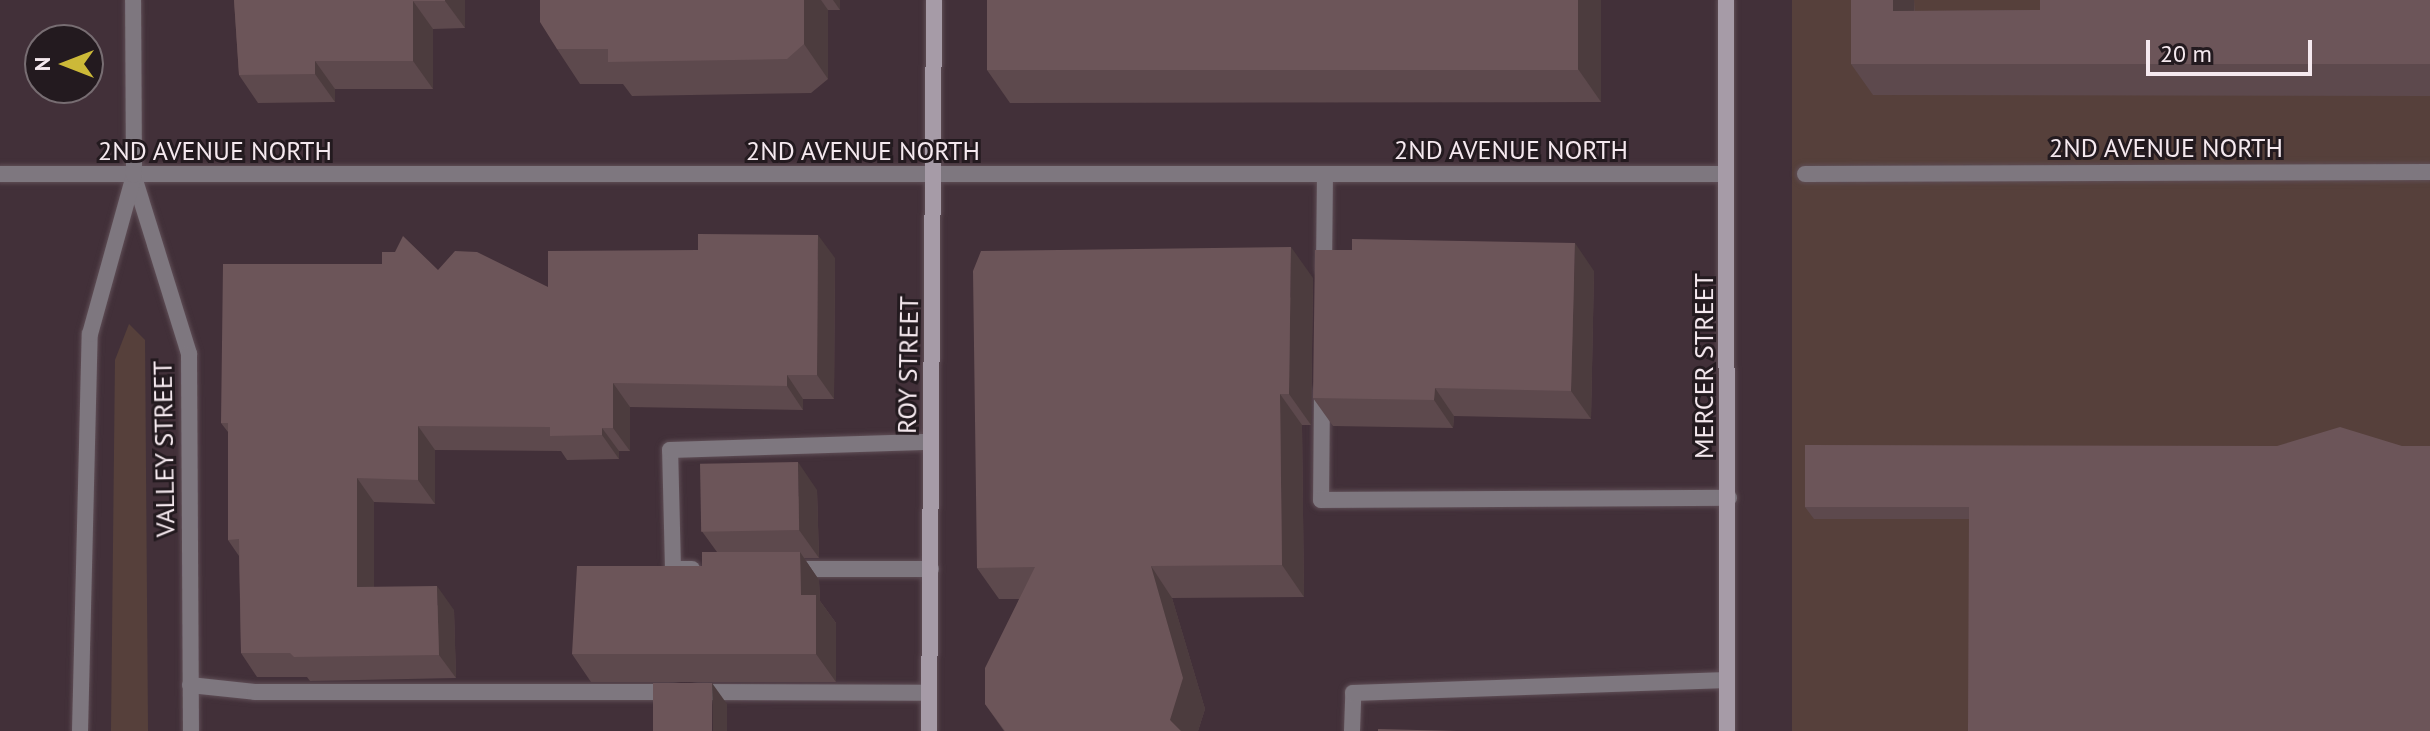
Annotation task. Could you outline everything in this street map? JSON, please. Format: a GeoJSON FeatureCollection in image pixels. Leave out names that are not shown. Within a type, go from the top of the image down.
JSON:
{"type":"FeatureCollection","features":[{"type":"Feature","properties":{"kind":"street","name":"VALLEY STREET"},"geometry":{"type":"LineString","coordinates":[[80,731],[90,334],[134,175],[133,0]]}},
{"type":"Feature","properties":{"kind":"street","name":"ROY STREET"},"geometry":{"type":"LineString","coordinates":[[929,731],[934,0]]}},
{"type":"Feature","properties":{"kind":"street","name":"MERCER STREET"},"geometry":{"type":"LineString","coordinates":[[1726,0],[1727,731]]}},
{"type":"Feature","properties":{"kind":"street","name":"2ND AVENUE NORTH"},"geometry":{"type":"LineString","coordinates":[[1805,174],[2430,172]]}},
{"type":"Feature","properties":{"kind":"street","name":"2ND AVENUE NORTH"},"geometry":{"type":"LineString","coordinates":[[0,174],[1726,174]]}},
{"type":"Feature","properties":{"kind":"street"},"geometry":{"type":"LineString","coordinates":[[1323,295],[1325,174]]}},
{"type":"Feature","properties":{"kind":"street","name":"VALLEY STREET"},"geometry":{"type":"LineString","coordinates":[[134,175],[189,354],[191,731]]}},
{"type":"Feature","properties":{"kind":"street"},"geometry":{"type":"LineString","coordinates":[[1322,374],[1321,500],[1729,498]]}},
{"type":"Feature","properties":{"kind":"street"},"geometry":{"type":"LineString","coordinates":[[704,569],[673,569],[670,450],[931,442]]}},
{"type":"Feature","properties":{"kind":"street"},"geometry":{"type":"LineString","coordinates":[[765,569],[931,569]]}},
{"type":"Feature","properties":{"kind":"street"},"geometry":{"type":"LineString","coordinates":[[1352,731],[1353,693],[1727,680]]}},
{"type":"Feature","properties":{"kind":"street"},"geometry":{"type":"LineString","coordinates":[[190,685],[255,692],[572,688],[929,693]]}},
{"type":"Feature","properties":{"kind":"shaded area"},"geometry":{"type":"Polygon","coordinates":[[[1792,0],[2430,0],[2430,731],[1792,731],[1792,0]]]}},
{"type":"Feature","properties":{"kind":"shaded area"},"geometry":{"type":"Polygon","coordinates":[[[129,324],[145,340],[148,731],[111,731],[115,360],[129,324]]]}},
{"type":"Feature","properties":{"kind":"building"},"geometry":{"type":"Polygon","coordinates":[[[234,0],[445,1],[413,1],[413,61],[315,61],[315,74],[239,75],[234,0]]]}},
{"type":"Feature","properties":{"kind":"building"},"geometry":{"type":"Polygon","coordinates":[[[540,0],[804,0],[804,44],[787,59],[608,62],[608,49],[557,49],[540,22],[540,0]]]}},
{"type":"Feature","properties":{"kind":"building"},"geometry":{"type":"Polygon","coordinates":[[[987,0],[1578,0],[1578,70],[987,70],[987,0]]]}},
{"type":"Feature","properties":{"kind":"building"},"geometry":{"type":"Polygon","coordinates":[[[1851,0],[1893,0],[1893,11],[2040,10],[2040,0],[2430,0],[2430,64],[1851,64],[1851,0]]]}},
{"type":"Feature","properties":{"kind":"building"},"geometry":{"type":"Polygon","coordinates":[[[698,234],[818,235],[817,375],[787,375],[787,386],[613,383],[613,428],[602,428],[602,435],[550,436],[550,427],[418,426],[418,480],[357,478],[357,587],[437,586],[439,655],[294,657],[290,653],[241,653],[239,539],[228,540],[228,423],[221,423],[223,264],[382,264],[382,252],[395,252],[403,236],[438,270],[455,251],[477,252],[548,287],[548,251],[698,250],[698,234]]]}},
{"type":"Feature","properties":{"kind":"building"},"geometry":{"type":"Polygon","coordinates":[[[1352,239],[1575,243],[1571,391],[1435,388],[1434,400],[1313,398],[1315,250],[1352,250],[1352,239]]]}},
{"type":"Feature","properties":{"kind":"building"},"geometry":{"type":"Polygon","coordinates":[[[1291,247],[1289,394],[1280,394],[1282,565],[1151,566],[1183,678],[1170,720],[1181,731],[1005,731],[985,704],[985,668],[1035,567],[977,568],[973,271],[981,251],[1291,247]]]}},
{"type":"Feature","properties":{"kind":"building"},"geometry":{"type":"Polygon","coordinates":[[[2340,427],[2402,446],[2430,446],[2430,731],[1968,731],[1969,507],[1805,507],[1805,445],[2277,446],[2340,427]]]}},
{"type":"Feature","properties":{"kind":"building"},"geometry":{"type":"Polygon","coordinates":[[[798,462],[799,530],[701,532],[700,464],[798,462]]]}},
{"type":"Feature","properties":{"kind":"building"},"geometry":{"type":"Polygon","coordinates":[[[702,552],[800,552],[801,595],[816,595],[816,654],[572,654],[577,566],[702,566],[702,552]]]}},
{"type":"Feature","properties":{"kind":"building"},"geometry":{"type":"Polygon","coordinates":[[[653,683],[712,683],[712,731],[653,731],[653,683]]]}},
{"type":"Feature","properties":{"kind":"building"},"geometry":{"type":"Polygon","coordinates":[[[1378,729],[1457,731],[1378,731],[1378,729]]]}}]}
